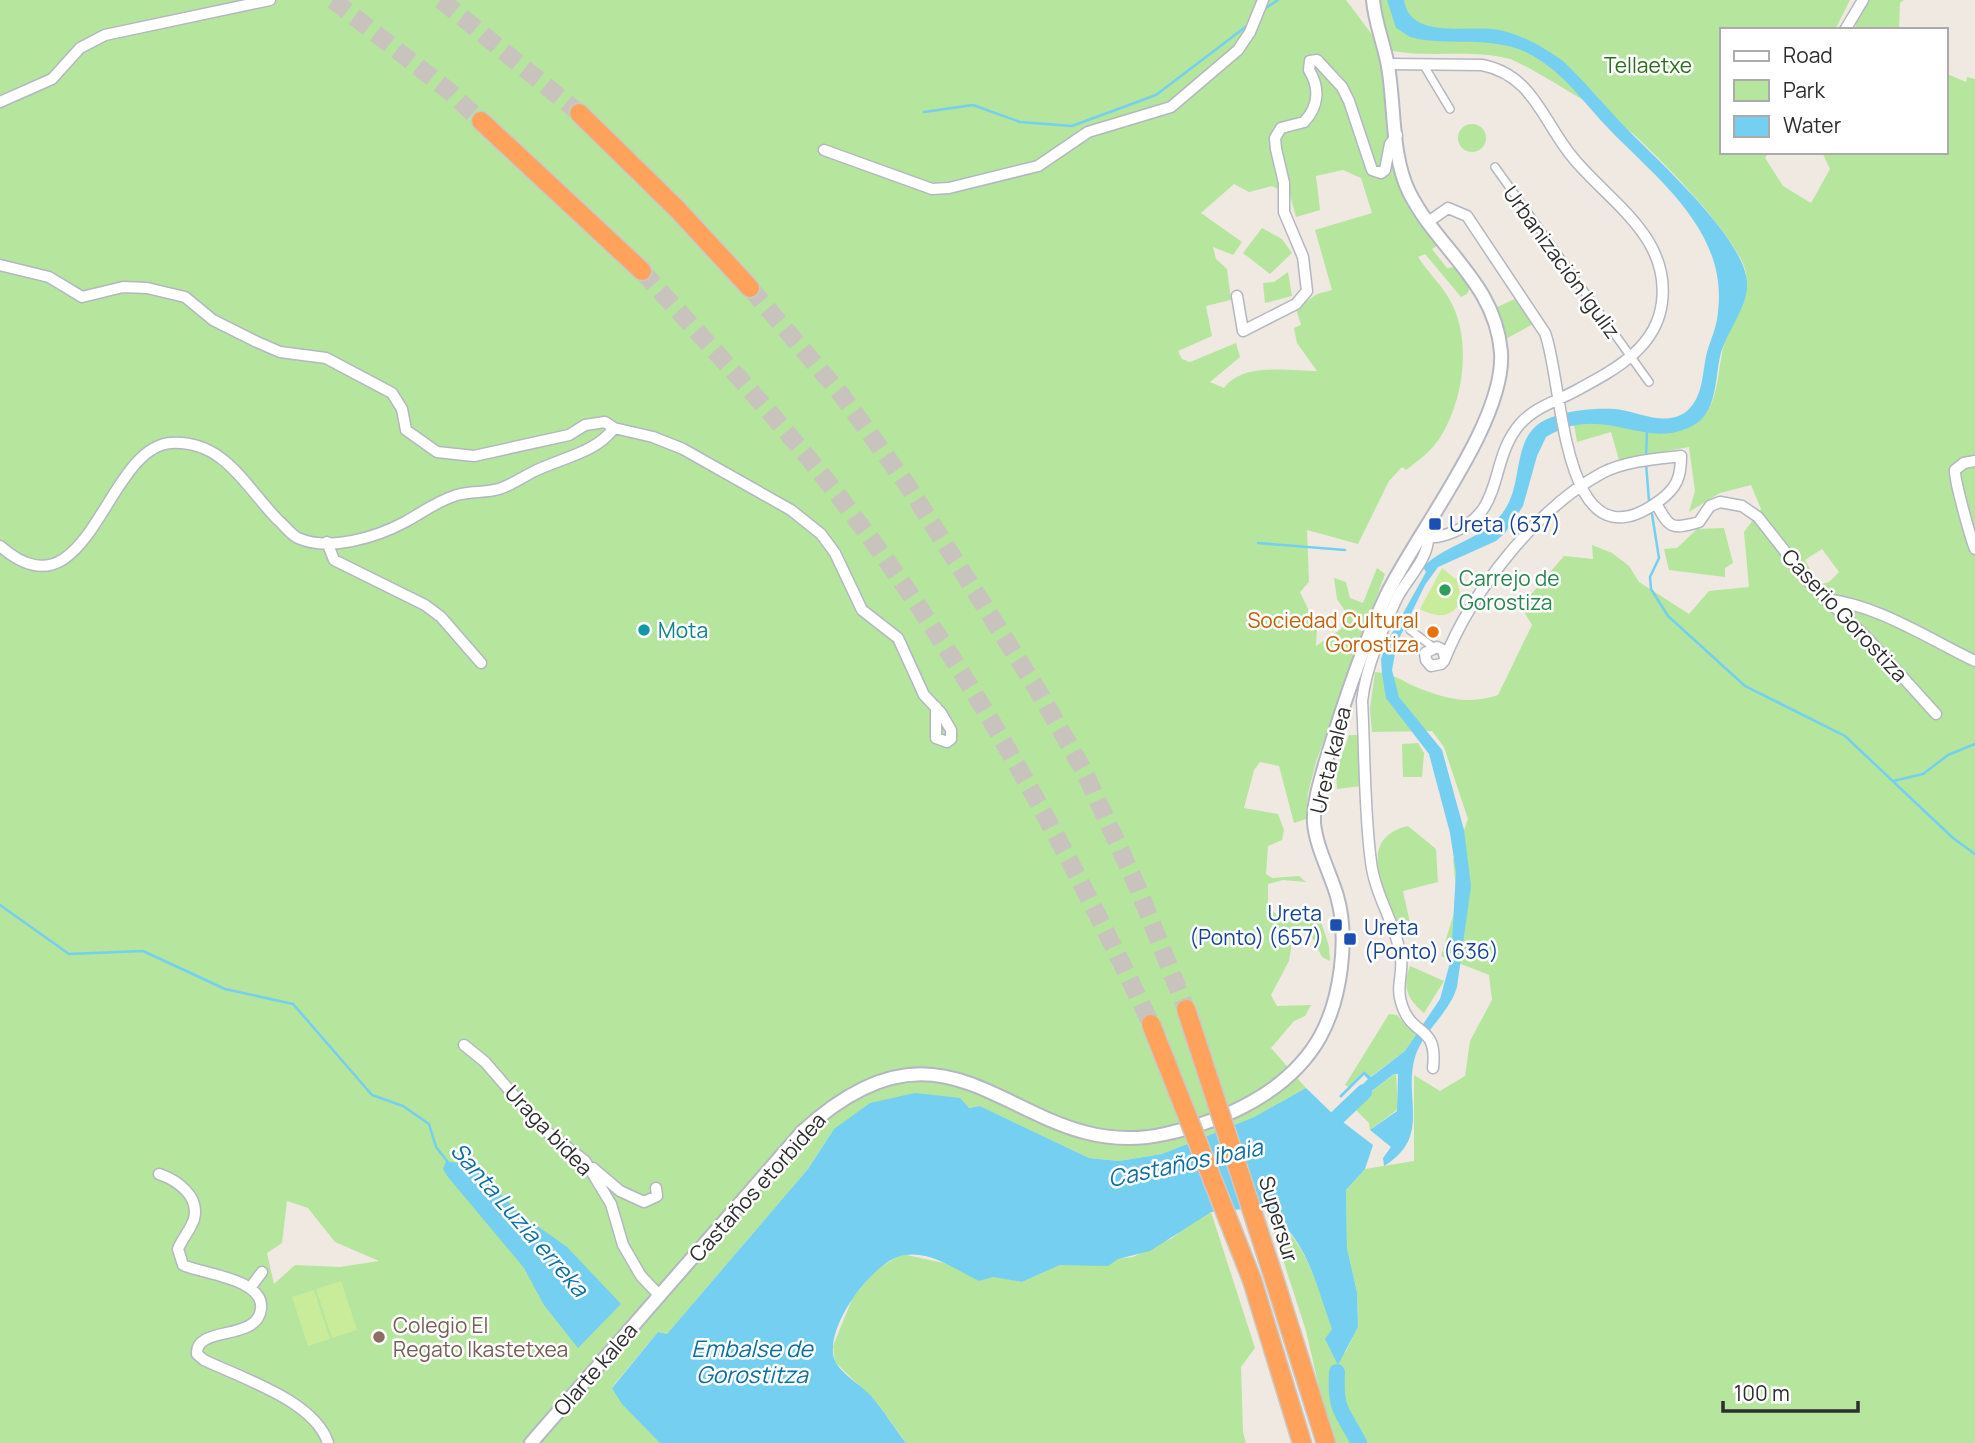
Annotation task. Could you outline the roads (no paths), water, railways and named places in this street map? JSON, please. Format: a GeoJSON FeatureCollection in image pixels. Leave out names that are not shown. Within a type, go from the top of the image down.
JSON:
{"type":"FeatureCollection","features":[{"type":"Feature","properties":{"kind":"highway"},"geometry":{"type":"LineString","coordinates":[[579,113],[678,210],[750,288]]}},
{"type":"Feature","properties":{"kind":"highway"},"geometry":{"type":"LineString","coordinates":[[481,121],[642,271]]}},
{"type":"Feature","properties":{"kind":"highway","name":"Supersur"},"geometry":{"type":"LineString","coordinates":[[1186,1009],[1326,1443]]}},
{"type":"Feature","properties":{"kind":"highway"},"geometry":{"type":"LineString","coordinates":[[1151,1024],[1252,1280],[1302,1443]]}},
{"type":"Feature","properties":{"kind":"street"},"geometry":{"type":"LineString","coordinates":[[0,102],[52,79],[80,48],[105,35],[270,0]]}},
{"type":"Feature","properties":{"kind":"street"},"geometry":{"type":"LineString","coordinates":[[824,150],[932,189],[949,188],[1038,166],[1088,132],[1171,107],[1186,96],[1238,50],[1250,32],[1263,0]]}},
{"type":"Feature","properties":{"kind":"street"},"geometry":{"type":"LineString","coordinates":[[1373,0],[1388,64],[1406,186],[1428,222],[1448,208],[1461,212],[1472,222],[1545,333],[1552,351],[1570,455],[1580,487],[1599,511],[1629,516],[1656,503],[1679,481],[1681,456],[1646,461],[1604,472],[1580,487],[1536,525],[1477,600],[1438,666],[1427,663],[1425,653],[1433,647]]}},
{"type":"Feature","properties":{"kind":"street"},"geometry":{"type":"LineString","coordinates":[[1846,28],[1863,0]]}},
{"type":"Feature","properties":{"kind":"street"},"geometry":{"type":"LineString","coordinates":[[1237,296],[1244,331],[1296,304],[1307,291],[1303,257],[1284,212],[1284,183],[1275,138],[1281,128],[1304,122],[1316,104],[1315,79],[1309,70],[1310,61],[1317,60],[1342,88],[1372,170],[1381,173],[1385,170],[1390,144],[1397,135]]}},
{"type":"Feature","properties":{"kind":"street","name":"Urbanización Iguliz"},"geometry":{"type":"LineString","coordinates":[[1388,64],[1482,65],[1518,79],[1532,94],[1572,156],[1653,243],[1661,265],[1662,302],[1654,331],[1630,357],[1578,389],[1559,397]]}},
{"type":"Feature","properties":{"kind":"street"},"geometry":{"type":"LineString","coordinates":[[1423,64],[1450,108]]}},
{"type":"Feature","properties":{"kind":"street","name":"Urbanización Iguliz"},"geometry":{"type":"LineString","coordinates":[[1495,167],[1649,382]]}},
{"type":"Feature","properties":{"kind":"street","name":"Ureta kalea"},"geometry":{"type":"LineString","coordinates":[[1294,1071],[1319,1039],[1332,1009],[1341,946],[1337,897],[1314,824],[1323,771],[1342,708],[1387,595],[1425,537],[1493,401],[1501,368],[1501,349],[1490,306],[1476,281],[1428,222]]}},
{"type":"Feature","properties":{"kind":"street"},"geometry":{"type":"LineString","coordinates":[[0,264],[49,277],[82,297],[123,287],[147,288],[185,298],[213,320],[280,352],[326,358],[392,393],[402,409],[406,430],[437,452],[474,456],[569,435],[585,425],[606,422],[614,428],[683,449],[792,510],[821,534],[835,554],[862,610],[898,638],[924,695],[936,707]]}},
{"type":"Feature","properties":{"kind":"street"},"geometry":{"type":"LineString","coordinates":[[1425,537],[1452,532],[1477,516],[1494,492],[1504,451],[1517,427],[1528,415],[1559,397]]}},
{"type":"Feature","properties":{"kind":"street"},"geometry":{"type":"LineString","coordinates":[[0,547],[13,558],[30,565],[50,565],[67,556],[92,531],[143,453],[173,443],[209,451],[225,459],[297,538],[327,542],[350,541],[385,530],[431,505],[457,495],[501,489],[588,449],[607,438],[614,428]]}},
{"type":"Feature","properties":{"kind":"street"},"geometry":{"type":"LineString","coordinates":[[1975,461],[1964,463],[1955,470],[1954,479],[1960,490],[1975,549]]}},
{"type":"Feature","properties":{"kind":"street","name":"Caserio Gorostiza"},"geometry":{"type":"LineString","coordinates":[[1656,503],[1667,523],[1674,527],[1699,522],[1710,506],[1720,502],[1742,506],[1758,517],[1824,599],[1870,641],[1936,714]]}},
{"type":"Feature","properties":{"kind":"street","name":"Ureta kalea"},"geometry":{"type":"LineString","coordinates":[[1425,537],[1428,548],[1399,596],[1370,665],[1362,701],[1371,863],[1380,900],[1401,958],[1400,1001],[1410,1024],[1430,1036],[1435,1051],[1433,1069]]}},
{"type":"Feature","properties":{"kind":"street"},"geometry":{"type":"LineString","coordinates":[[327,542],[334,560],[425,605],[441,617],[481,663]]}},
{"type":"Feature","properties":{"kind":"street"},"geometry":{"type":"LineString","coordinates":[[1824,599],[1862,606],[1975,661]]}},
{"type":"Feature","properties":{"kind":"street"},"geometry":{"type":"LineString","coordinates":[[1410,630],[1433,647],[1443,650],[1445,658]]}},
{"type":"Feature","properties":{"kind":"street","name":"Uraga bidea"},"geometry":{"type":"LineString","coordinates":[[464,1045],[485,1062],[542,1128],[585,1161],[611,1204],[623,1245],[641,1276],[660,1296]]}},
{"type":"Feature","properties":{"kind":"street","name":"Castaños etorbidea"},"geometry":{"type":"LineString","coordinates":[[660,1296],[802,1132],[830,1106],[877,1081],[914,1074],[959,1079],[1088,1133],[1135,1138],[1167,1133],[1225,1114],[1256,1099],[1294,1071]]}},
{"type":"Feature","properties":{"kind":"street"},"geometry":{"type":"LineString","coordinates":[[585,1161],[634,1199],[649,1202],[657,1196],[656,1188]]}},
{"type":"Feature","properties":{"kind":"street"},"geometry":{"type":"LineString","coordinates":[[159,1174],[182,1184],[192,1202],[195,1218],[178,1249],[183,1265],[243,1282],[262,1306],[259,1317],[246,1328],[201,1340],[196,1346],[197,1354],[204,1360],[289,1401],[316,1420],[328,1443]]}},
{"type":"Feature","properties":{"kind":"street"},"geometry":{"type":"LineString","coordinates":[[250,1288],[262,1272]]}},
{"type":"Feature","properties":{"kind":"street","name":"Olarte kalea"},"geometry":{"type":"LineString","coordinates":[[531,1443],[660,1296]]}},
{"type":"Feature","properties":{"kind":"water"},"geometry":{"type":"Polygon","coordinates":[[[1387,0],[1404,0],[1409,13],[1417,21],[1429,26],[1508,32],[1532,42],[1563,61],[1716,223],[1743,265],[1747,283],[1744,302],[1720,357],[1711,404],[1702,419],[1676,432],[1658,434],[1587,424],[1567,427],[1546,437],[1537,456],[1523,506],[1505,533],[1496,541],[1438,567],[1425,585],[1397,643],[1392,670],[1399,697],[1442,750],[1464,830],[1471,886],[1457,987],[1415,1057],[1412,1073],[1412,1130],[1407,1143],[1399,1155],[1384,1166],[1383,1158],[1391,1147],[1370,1130],[1397,1111],[1398,1074],[1394,1074],[1352,1106],[1346,1101],[1368,1079],[1364,1075],[1341,1098],[1339,1096],[1364,1071],[1371,1077],[1405,1051],[1440,999],[1451,959],[1456,872],[1450,833],[1429,754],[1386,698],[1381,659],[1386,644],[1426,572],[1423,567],[1490,526],[1507,506],[1524,443],[1539,424],[1552,417],[1591,409],[1624,410],[1651,417],[1670,418],[1679,416],[1693,405],[1702,383],[1718,312],[1718,283],[1712,256],[1686,209],[1555,71],[1533,56],[1503,45],[1410,37],[1396,28],[1387,0]]]}},
{"type":"Feature","properties":{"kind":"water","name":"Embalse de Gorostitza"},"geometry":{"type":"Polygon","coordinates":[[[1306,1088],[1335,1116],[1373,1145],[1365,1169],[1346,1190],[1347,1248],[1357,1292],[1358,1327],[1338,1365],[1325,1339],[1332,1329],[1305,1256],[1285,1226],[1253,1202],[1244,1209],[1211,1212],[1150,1251],[1118,1259],[1108,1266],[1060,1265],[1022,1282],[993,1277],[979,1281],[944,1262],[925,1256],[905,1255],[892,1259],[865,1283],[852,1299],[835,1334],[833,1350],[839,1368],[871,1396],[906,1443],[660,1443],[622,1404],[612,1388],[658,1332],[667,1334],[808,1169],[834,1129],[870,1103],[915,1093],[960,1098],[969,1108],[980,1106],[1089,1158],[1119,1161],[1162,1154],[1254,1117],[1306,1088]]]}},
{"type":"Feature","properties":{"kind":"water"},"geometry":{"type":"Polygon","coordinates":[[[446,1161],[474,1166],[519,1213],[567,1247],[621,1304],[578,1348],[544,1305],[524,1268],[448,1177],[443,1169],[446,1161]]]}},
{"type":"Feature","properties":{"kind":"waterway"},"geometry":{"type":"LineString","coordinates":[[1263,10],[1278,0]]}},
{"type":"Feature","properties":{"kind":"waterway"},"geometry":{"type":"LineString","coordinates":[[924,112],[973,105],[1020,122],[1072,126],[1156,95],[1248,25]]}},
{"type":"Feature","properties":{"kind":"waterway"},"geometry":{"type":"LineString","coordinates":[[1646,456],[1647,431]]}},
{"type":"Feature","properties":{"kind":"waterway"},"geometry":{"type":"LineString","coordinates":[[1646,463],[1649,501]]}},
{"type":"Feature","properties":{"kind":"waterway"},"geometry":{"type":"LineString","coordinates":[[1651,508],[1659,558],[1650,577],[1651,589],[1668,616],[1745,686],[1845,736],[1953,838],[1975,854]]}},
{"type":"Feature","properties":{"kind":"waterway"},"geometry":{"type":"LineString","coordinates":[[1258,543],[1345,550]]}},
{"type":"Feature","properties":{"kind":"waterway"},"geometry":{"type":"LineString","coordinates":[[1893,781],[1923,774],[1948,755],[1975,744]]}},
{"type":"Feature","properties":{"kind":"waterway","name":"Santa Luzia erreka"},"geometry":{"type":"LineString","coordinates":[[0,905],[69,954],[143,951],[225,989],[293,1004],[372,1095],[403,1106],[429,1124],[436,1147],[447,1161]]}},
{"type":"Feature","properties":{"kind":"waterway"},"geometry":{"type":"LineString","coordinates":[[1322,1132],[1364,1092]]}},
{"type":"Feature","properties":{"kind":"waterway"},"geometry":{"type":"LineString","coordinates":[[1337,1372],[1339,1403],[1359,1443]]}},
{"type":"Feature","properties":{"kind":"tunnel"},"geometry":{"type":"LineString","coordinates":[[333,0],[449,91],[481,121]]}},
{"type":"Feature","properties":{"kind":"tunnel"},"geometry":{"type":"LineString","coordinates":[[441,0],[579,113]]}},
{"type":"Feature","properties":{"kind":"tunnel"},"geometry":{"type":"LineString","coordinates":[[642,271],[752,392],[831,486],[899,578],[940,639],[1016,764],[1086,893],[1151,1024]]}},
{"type":"Feature","properties":{"kind":"tunnel"},"geometry":{"type":"LineString","coordinates":[[750,288],[840,393],[908,486],[1037,689],[1083,769],[1137,886],[1186,1009]]}},
{"type":"Feature","properties":{"kind":"place","name":"Ureta (637)"},"geometry":{"type":"Point","coordinates":[1435,524]}},
{"type":"Feature","properties":{"kind":"place","name":"Carrejo de Gorostiza"},"geometry":{"type":"Point","coordinates":[1445,590]}},
{"type":"Feature","properties":{"kind":"place","name":"Mota"},"geometry":{"type":"Point","coordinates":[644,630]}},
{"type":"Feature","properties":{"kind":"place","name":"Sociedad Cultural Gorostiza"},"geometry":{"type":"Point","coordinates":[1433,632]}},
{"type":"Feature","properties":{"kind":"place","name":"Ureta (Ponto) (657)"},"geometry":{"type":"Point","coordinates":[1336,925]}},
{"type":"Feature","properties":{"kind":"place","name":"Ureta (Ponto) (636)"},"geometry":{"type":"Point","coordinates":[1350,939]}},
{"type":"Feature","properties":{"kind":"place","name":"Colegio El Regato Ikastetxea"},"geometry":{"type":"Point","coordinates":[379,1337]}},
{"type":"Feature","properties":{"kind":"park label","name":"Tellaetxe"},"geometry":{"type":"Point","coordinates":[1648,65]}},
{"type":"Feature","properties":{"kind":"water label","name":"Castaños ibaia"},"geometry":{"type":"Point","coordinates":[1185,1162]}}]}
